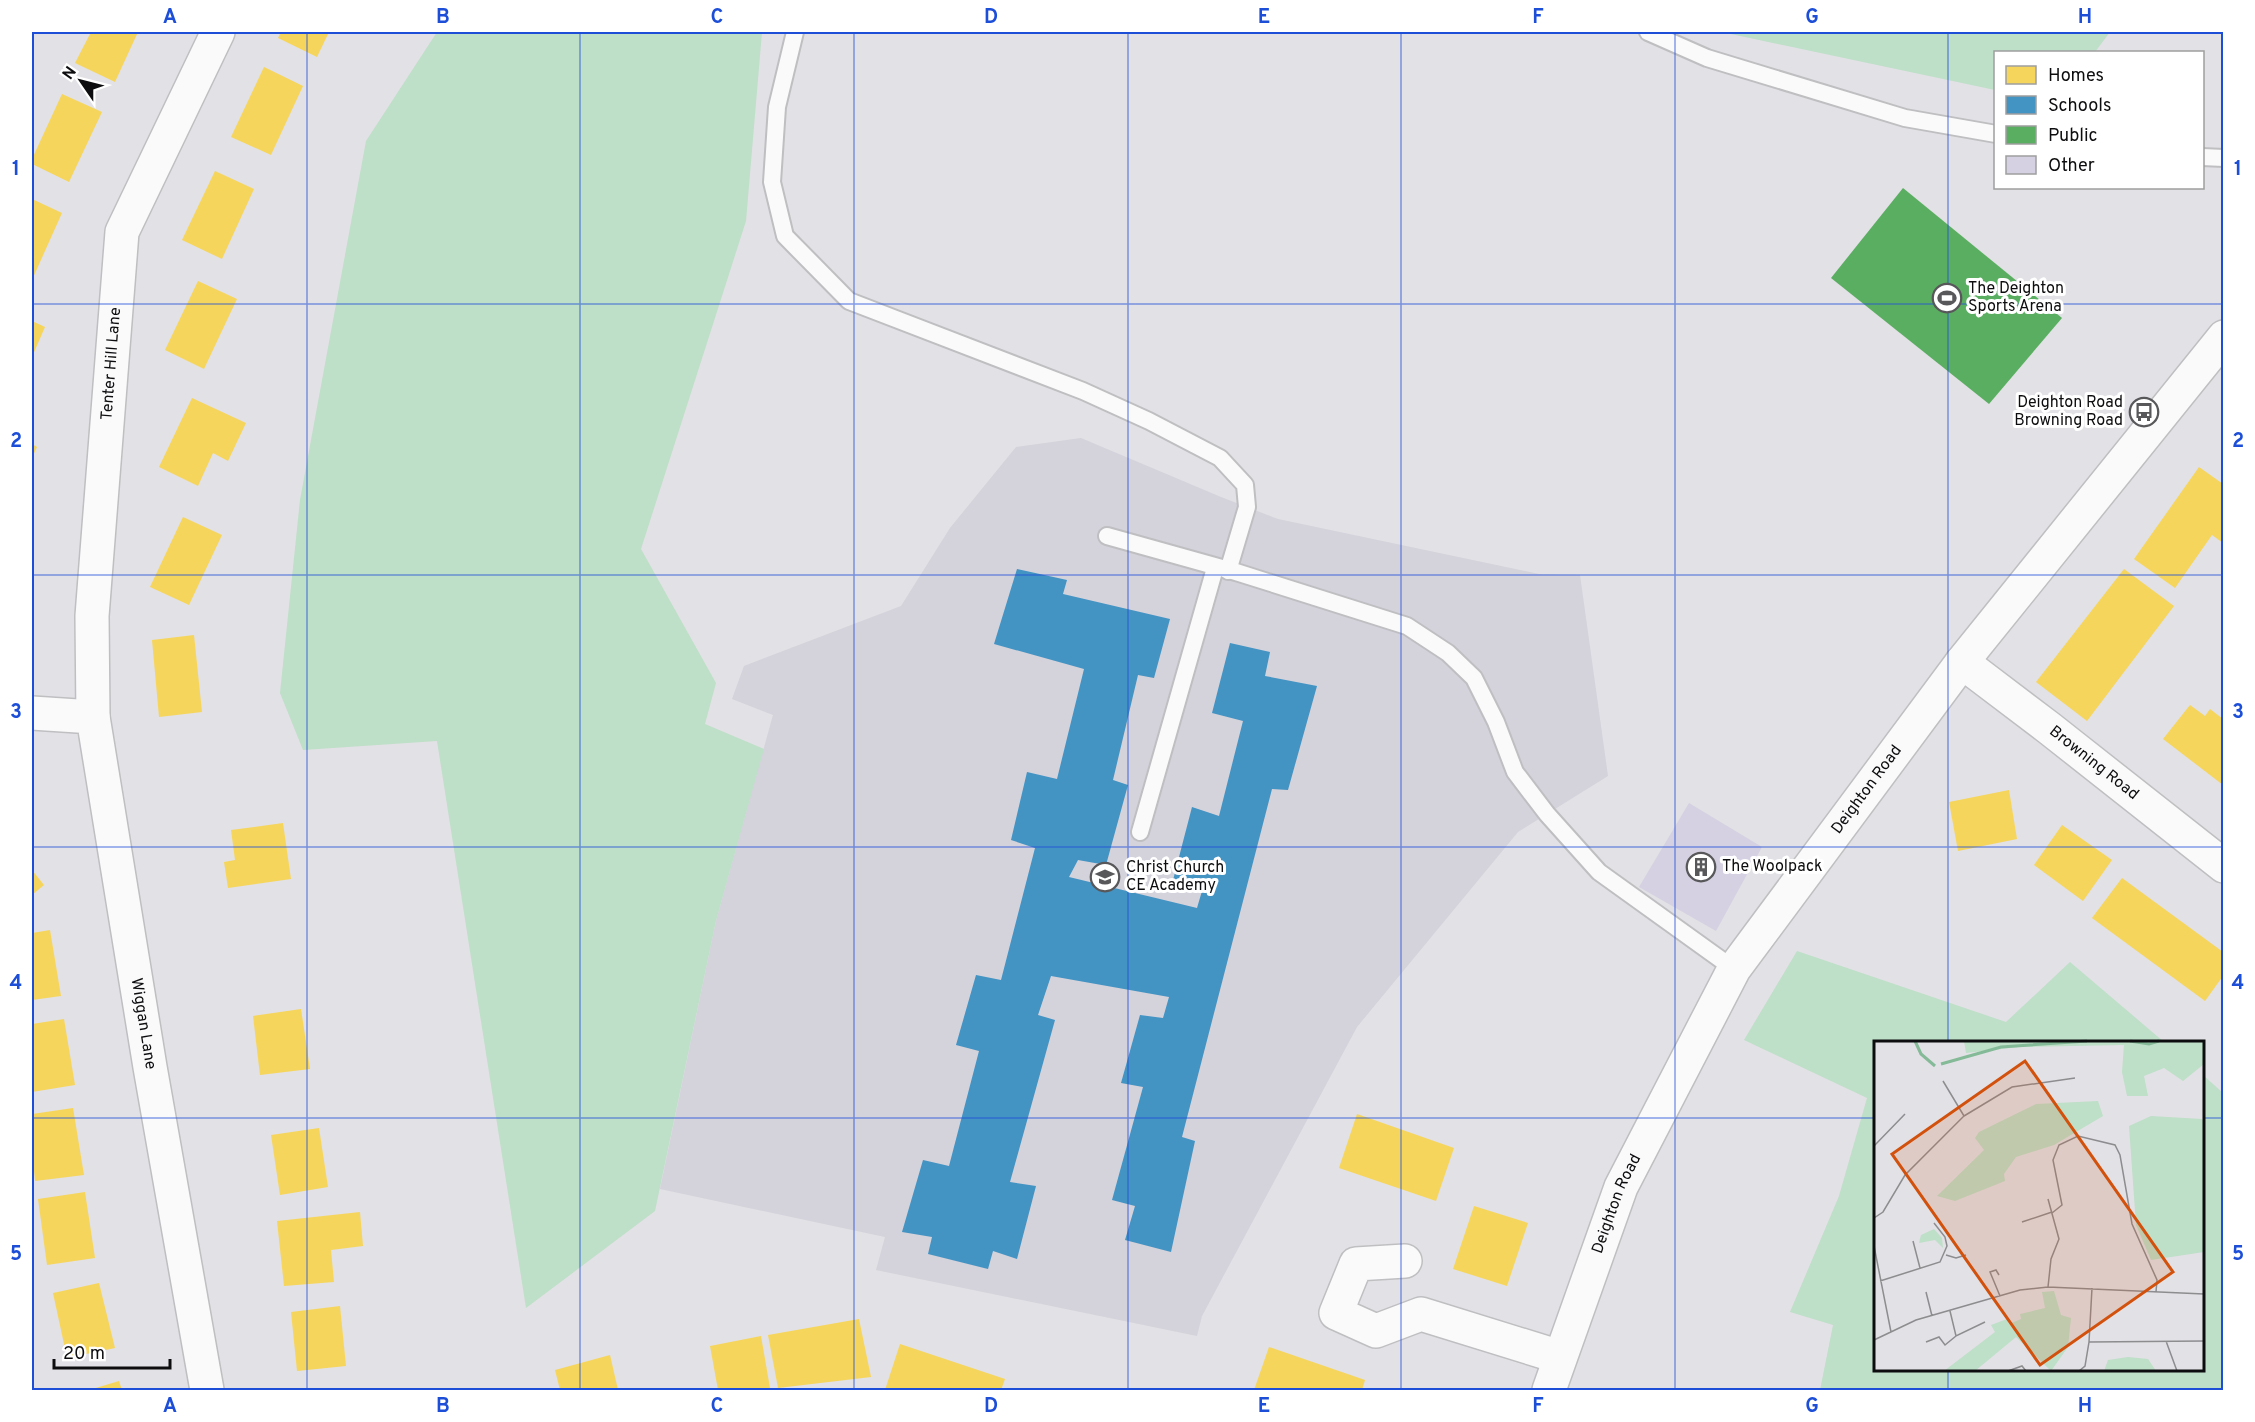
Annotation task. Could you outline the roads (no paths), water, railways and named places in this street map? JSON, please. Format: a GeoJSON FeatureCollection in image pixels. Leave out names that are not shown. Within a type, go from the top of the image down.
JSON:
{"type":"FeatureCollection","features":[{"type":"Feature","properties":{"kind":"street","name":"Tenter Hill Lane"},"geometry":{"type":"LineString","coordinates":[[93,717],[92,616],[122,232],[218,32]]}},
{"type":"Feature","properties":{"kind":"street","name":"Deighton Road"},"geometry":{"type":"LineString","coordinates":[[1548,1390],[1621,1187],[1734,969],[1962,662],[2223,337]]}},
{"type":"Feature","properties":{"kind":"street","name":"Browning Road"},"geometry":{"type":"LineString","coordinates":[[1962,662],[2223,866]]}},
{"type":"Feature","properties":{"kind":"street"},"geometry":{"type":"LineString","coordinates":[[32,713],[93,717]]}},
{"type":"Feature","properties":{"kind":"street","name":"Wiggan Lane"},"geometry":{"type":"LineString","coordinates":[[93,717],[150,1067],[207,1390]]}},
{"type":"Feature","properties":{"kind":"street"},"geometry":{"type":"LineString","coordinates":[[1405,1261],[1356,1264],[1336,1313],[1376,1331],[1421,1314],[1560,1357]]}},
{"type":"Feature","properties":{"kind":"lane"},"geometry":{"type":"LineString","coordinates":[[795,32],[777,107],[772,182],[784,236],[849,301],[1083,392],[1149,421],[1220,458],[1245,485],[1247,507],[1222,569],[1140,832]]}},
{"type":"Feature","properties":{"kind":"lane"},"geometry":{"type":"LineString","coordinates":[[1648,32],[1707,58],[1905,118],[1994,134]]}},
{"type":"Feature","properties":{"kind":"lane"},"geometry":{"type":"LineString","coordinates":[[2204,157],[2223,158]]}},
{"type":"Feature","properties":{"kind":"lane"},"geometry":{"type":"LineString","coordinates":[[1107,536],[1342,604],[1407,626],[1448,653],[1474,678],[1496,722],[1515,772],[1547,814],[1599,872],[1734,969]]}},
{"type":"Feature","properties":{"kind":"place","name":"The Deighton Sports Arena"},"geometry":{"type":"Point","coordinates":[1947,298]}},
{"type":"Feature","properties":{"kind":"place","name":"Deighton Road Browning Road"},"geometry":{"type":"Point","coordinates":[2144,412]}},
{"type":"Feature","properties":{"kind":"place","name":"The Woolpack"},"geometry":{"type":"Point","coordinates":[1701,867]}},
{"type":"Feature","properties":{"kind":"place","name":"Christ Church CE Academy"},"geometry":{"type":"Point","coordinates":[1105,877]}}]}
